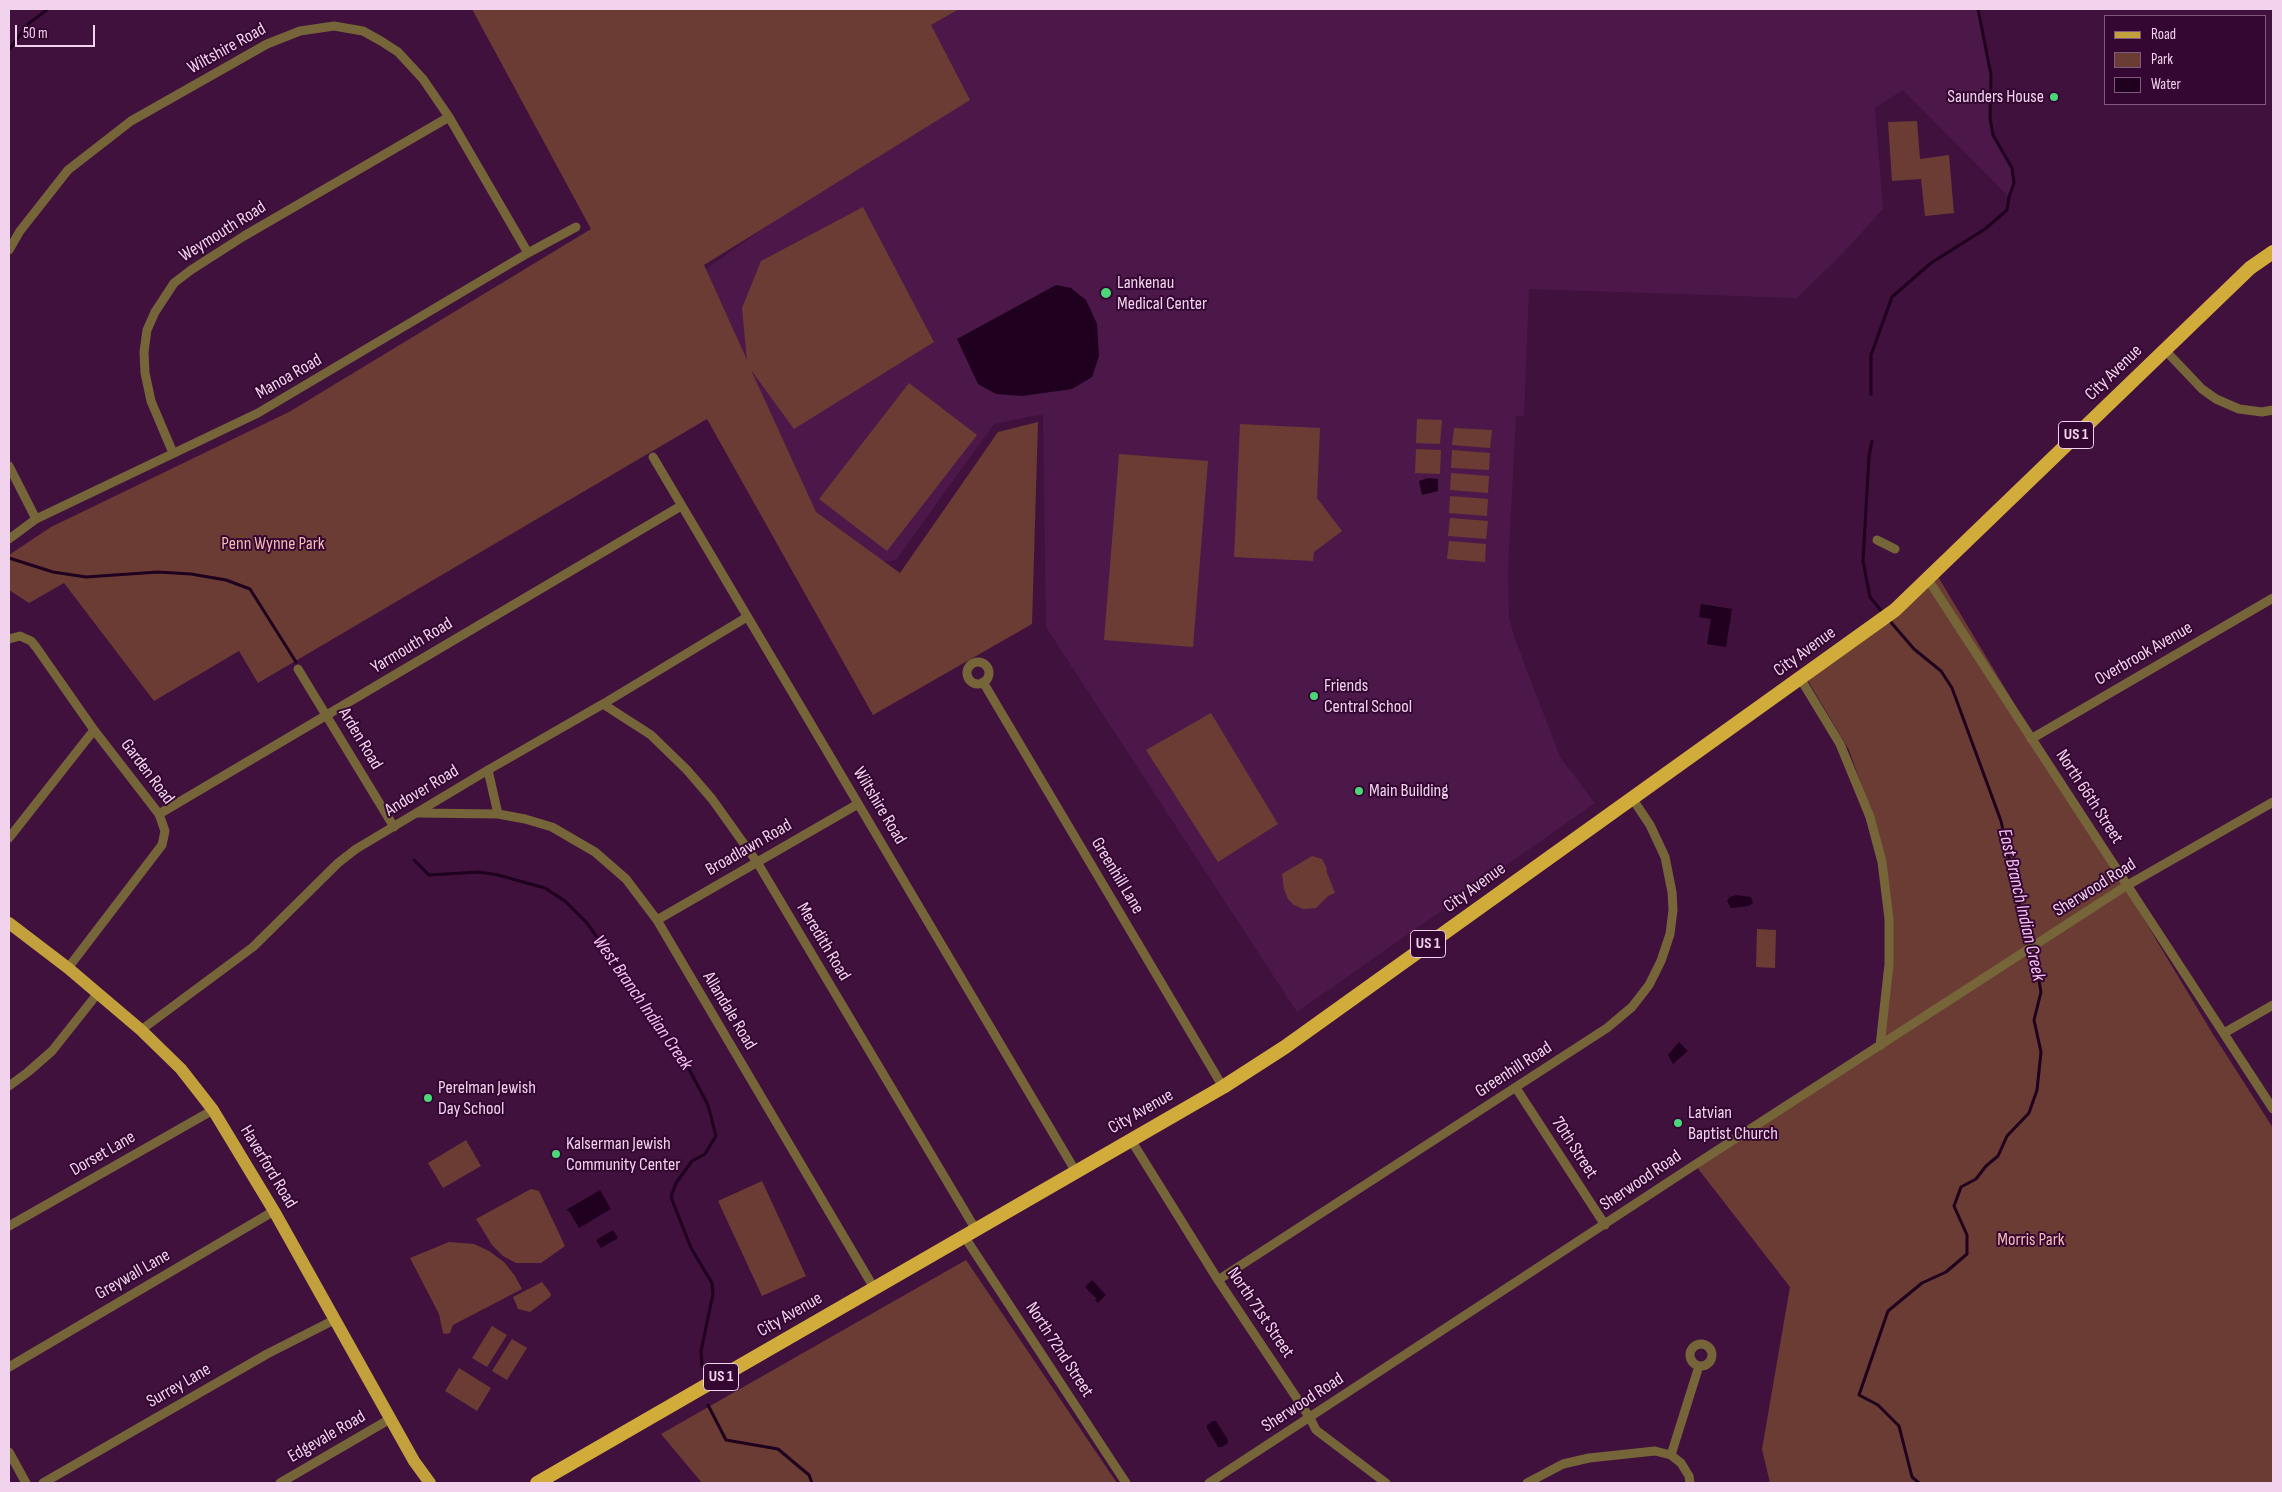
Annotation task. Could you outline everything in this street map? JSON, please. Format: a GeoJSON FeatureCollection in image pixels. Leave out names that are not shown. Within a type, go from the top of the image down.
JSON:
{"type":"FeatureCollection","features":[{"type":"Feature","properties":{"kind":"highway","name":"City Avenue"},"geometry":{"type":"LineString","coordinates":[[537,1483],[1223,1087],[1285,1047],[1895,610],[2250,268],[2273,252]]}},
{"type":"Feature","properties":{"kind":"main road","name":"Haverford Road"},"geometry":{"type":"LineString","coordinates":[[9,923],[68,968],[141,1030],[181,1069],[213,1110],[274,1211],[414,1461],[430,1483]]}},
{"type":"Feature","properties":{"kind":"street","name":"Wiltshire Road"},"geometry":{"type":"LineString","coordinates":[[9,250],[20,230],[68,170],[88,152],[131,121],[267,44],[300,31],[334,26],[363,31],[381,41],[398,52],[423,79],[449,117],[528,253]]}},
{"type":"Feature","properties":{"kind":"street","name":"Weymouth Road"},"geometry":{"type":"LineString","coordinates":[[173,453],[151,401],[145,373],[144,352],[147,330],[155,312],[169,290],[192,270],[244,236],[449,117]]}},
{"type":"Feature","properties":{"kind":"street","name":"Manoa Road"},"geometry":{"type":"LineString","coordinates":[[9,539],[36,519],[258,413],[528,253],[576,227]]}},
{"type":"Feature","properties":{"kind":"street"},"geometry":{"type":"LineString","coordinates":[[2165,350],[2202,389],[2216,400],[2239,409],[2262,412],[2273,410]]}},
{"type":"Feature","properties":{"kind":"street","name":"Wiltshire Road"},"geometry":{"type":"LineString","coordinates":[[653,457],[1076,1172]]}},
{"type":"Feature","properties":{"kind":"street"},"geometry":{"type":"LineString","coordinates":[[9,466],[36,519]]}},
{"type":"Feature","properties":{"kind":"street","name":"Yarmouth Road"},"geometry":{"type":"LineString","coordinates":[[159,814],[681,506]]}},
{"type":"Feature","properties":{"kind":"street"},"geometry":{"type":"LineString","coordinates":[[1877,540],[1895,549]]}},
{"type":"Feature","properties":{"kind":"street","name":"North 66th Street"},"geometry":{"type":"LineString","coordinates":[[1927,578],[2273,1109]]}},
{"type":"Feature","properties":{"kind":"street","name":"Overbrook Avenue"},"geometry":{"type":"LineString","coordinates":[[2031,739],[2273,598]]}},
{"type":"Feature","properties":{"kind":"street","name":"Andover Road"},"geometry":{"type":"LineString","coordinates":[[141,1030],[253,947],[338,863],[356,849],[603,704],[747,616]]}},
{"type":"Feature","properties":{"kind":"street","name":"Garden Road"},"geometry":{"type":"LineString","coordinates":[[9,639],[20,636],[31,641],[94,730],[159,814],[166,831],[162,845],[68,968]]}},
{"type":"Feature","properties":{"kind":"street","name":"Arden Road"},"geometry":{"type":"LineString","coordinates":[[298,668],[394,827]]}},
{"type":"Feature","properties":{"kind":"street"},"geometry":{"type":"LineString","coordinates":[[1800,678],[1840,744],[1870,817],[1882,862],[1889,919],[1889,964],[1880,1046]]}},
{"type":"Feature","properties":{"kind":"street","name":"Greenhill Lane"},"geometry":{"type":"LineString","coordinates":[[983,682],[1223,1087]]}},
{"type":"Feature","properties":{"kind":"street","name":"Meredith Road"},"geometry":{"type":"LineString","coordinates":[[603,704],[651,735],[687,770],[712,799],[757,862],[970,1233]]}},
{"type":"Feature","properties":{"kind":"street"},"geometry":{"type":"LineString","coordinates":[[9,838],[94,730]]}},
{"type":"Feature","properties":{"kind":"street"},"geometry":{"type":"LineString","coordinates":[[488,770],[498,814]]}},
{"type":"Feature","properties":{"kind":"street","name":"Greenhill Road"},"geometry":{"type":"LineString","coordinates":[[1218,1280],[1607,1028],[1632,1007],[1649,985],[1662,961],[1670,934],[1672,910],[1669,874],[1658,840],[1632,798]]}},
{"type":"Feature","properties":{"kind":"street","name":"Sherwood Road"},"geometry":{"type":"LineString","coordinates":[[1209,1483],[1693,1166],[2126,886],[2273,802]]}},
{"type":"Feature","properties":{"kind":"street","name":"Broadlawn Road"},"geometry":{"type":"LineString","coordinates":[[657,920],[858,804]]}},
{"type":"Feature","properties":{"kind":"street","name":"Allandale Road"},"geometry":{"type":"LineString","coordinates":[[418,813],[498,814],[552,827],[595,852],[626,879],[657,920],[874,1288]]}},
{"type":"Feature","properties":{"kind":"street"},"geometry":{"type":"LineString","coordinates":[[9,1086],[52,1051],[98,993]]}},
{"type":"Feature","properties":{"kind":"street"},"geometry":{"type":"LineString","coordinates":[[2224,1033],[2273,1005]]}},
{"type":"Feature","properties":{"kind":"street","name":"70th Street"},"geometry":{"type":"LineString","coordinates":[[1516,1088],[1605,1225]]}},
{"type":"Feature","properties":{"kind":"street","name":"Dorset Lane"},"geometry":{"type":"LineString","coordinates":[[9,1226],[213,1110]]}},
{"type":"Feature","properties":{"kind":"street","name":"North 71st Street"},"geometry":{"type":"LineString","coordinates":[[1131,1140],[1218,1280],[1310,1418],[1316,1430],[1386,1483]]}},
{"type":"Feature","properties":{"kind":"street","name":"Greywall Lane"},"geometry":{"type":"LineString","coordinates":[[9,1367],[274,1211]]}},
{"type":"Feature","properties":{"kind":"street","name":"North 72nd Street"},"geometry":{"type":"LineString","coordinates":[[970,1233],[1126,1483]]}},
{"type":"Feature","properties":{"kind":"street","name":"Surrey Lane"},"geometry":{"type":"LineString","coordinates":[[43,1483],[267,1354],[334,1320]]}},
{"type":"Feature","properties":{"kind":"street"},"geometry":{"type":"LineString","coordinates":[[1672,1455],[1699,1366]]}},
{"type":"Feature","properties":{"kind":"street","name":"Edgevale Road"},"geometry":{"type":"LineString","coordinates":[[280,1483],[390,1419]]}},
{"type":"Feature","properties":{"kind":"street"},"geometry":{"type":"LineString","coordinates":[[1527,1483],[1563,1464],[1589,1458],[1655,1451],[1672,1455],[1681,1463],[1689,1476],[1690,1483]]}},
{"type":"Feature","properties":{"kind":"street"},"geometry":{"type":"LineString","coordinates":[[9,1452],[26,1483]]}},
{"type":"Feature","properties":{"kind":"shaded area","name":"Lankenau Medical Center"},"geometry":{"type":"Polygon","coordinates":[[[927,9],[1978,9],[1991,75],[1990,118],[1993,135],[2012,168],[2014,183],[2009,197],[1903,90],[1875,108],[1883,209],[1843,253],[1797,298],[1529,289],[1524,416],[1516,416],[1508,570],[1509,617],[1514,636],[1560,757],[1595,803],[1297,1012],[1046,627],[1043,414],[994,424],[896,560],[826,571],[680,288],[952,92],[917,15],[927,9]]]}},
{"type":"Feature","properties":{"kind":"green space","name":"Penn Wynne Park"},"geometry":{"type":"Polygon","coordinates":[[[472,9],[959,9],[931,25],[970,100],[704,265],[747,360],[742,308],[761,261],[863,207],[934,342],[794,429],[751,370],[816,512],[900,573],[998,432],[1038,422],[1032,624],[873,715],[707,419],[258,683],[239,651],[154,701],[64,583],[29,603],[9,590],[9,555],[51,527],[289,412],[591,229],[472,9]]]}},
{"type":"Feature","properties":{"kind":"green space"},"geometry":{"type":"Polygon","coordinates":[[[1917,121],[1920,159],[1949,155],[1954,213],[1925,216],[1921,179],[1892,181],[1888,122],[1917,121]]]}},
{"type":"Feature","properties":{"kind":"green space"},"geometry":{"type":"Polygon","coordinates":[[[909,383],[977,435],[887,551],[819,499],[909,383]]]}},
{"type":"Feature","properties":{"kind":"green space"},"geometry":{"type":"Polygon","coordinates":[[[1417,419],[1442,420],[1440,444],[1416,443],[1417,419]]]}},
{"type":"Feature","properties":{"kind":"green space"},"geometry":{"type":"Polygon","coordinates":[[[1240,424],[1320,428],[1317,498],[1342,531],[1314,552],[1313,561],[1234,557],[1240,424]]]}},
{"type":"Feature","properties":{"kind":"green space"},"geometry":{"type":"Polygon","coordinates":[[[1454,428],[1492,430],[1490,448],[1452,445],[1454,428]]]}},
{"type":"Feature","properties":{"kind":"green space"},"geometry":{"type":"Polygon","coordinates":[[[1416,449],[1441,450],[1440,474],[1415,473],[1416,449]]]}},
{"type":"Feature","properties":{"kind":"green space"},"geometry":{"type":"Polygon","coordinates":[[[1452,450],[1490,453],[1489,470],[1451,468],[1452,450]]]}},
{"type":"Feature","properties":{"kind":"green space"},"geometry":{"type":"Polygon","coordinates":[[[1119,454],[1208,461],[1193,647],[1104,640],[1119,454]]]}},
{"type":"Feature","properties":{"kind":"green space"},"geometry":{"type":"Polygon","coordinates":[[[1451,473],[1489,476],[1488,493],[1450,490],[1451,473]]]}},
{"type":"Feature","properties":{"kind":"green space"},"geometry":{"type":"Polygon","coordinates":[[[1450,496],[1488,499],[1487,516],[1449,513],[1450,496]]]}},
{"type":"Feature","properties":{"kind":"green space"},"geometry":{"type":"Polygon","coordinates":[[[1450,518],[1488,521],[1486,539],[1448,536],[1450,518]]]}},
{"type":"Feature","properties":{"kind":"green space"},"geometry":{"type":"Polygon","coordinates":[[[1449,541],[1486,544],[1485,562],[1447,559],[1449,541]]]}},
{"type":"Feature","properties":{"kind":"green space","name":"Morris Park"},"geometry":{"type":"Polygon","coordinates":[[[1937,575],[2211,1031],[2273,1128],[2273,1483],[1770,1483],[1762,1449],[1790,1287],[1696,1166],[1881,1048],[1890,973],[1884,866],[1873,817],[1849,750],[1808,681],[1937,575]]]}},
{"type":"Feature","properties":{"kind":"green space"},"geometry":{"type":"Polygon","coordinates":[[[1211,713],[1278,824],[1218,862],[1146,750],[1211,713]]]}},
{"type":"Feature","properties":{"kind":"green space"},"geometry":{"type":"Polygon","coordinates":[[[1312,856],[1322,859],[1335,893],[1328,896],[1316,908],[1303,909],[1294,905],[1288,899],[1284,889],[1282,874],[1312,856]]]}},
{"type":"Feature","properties":{"kind":"green space"},"geometry":{"type":"Polygon","coordinates":[[[1757,929],[1776,930],[1775,968],[1756,967],[1757,929]]]}},
{"type":"Feature","properties":{"kind":"green space"},"geometry":{"type":"Polygon","coordinates":[[[466,1140],[481,1166],[443,1188],[428,1163],[466,1140]]]}},
{"type":"Feature","properties":{"kind":"green space"},"geometry":{"type":"Polygon","coordinates":[[[762,1181],[806,1276],[762,1296],[718,1201],[762,1181]]]}},
{"type":"Feature","properties":{"kind":"green space"},"geometry":{"type":"Polygon","coordinates":[[[531,1189],[539,1191],[565,1246],[541,1263],[516,1263],[503,1256],[492,1245],[476,1219],[531,1189]]]}},
{"type":"Feature","properties":{"kind":"green space"},"geometry":{"type":"Polygon","coordinates":[[[449,1242],[474,1244],[489,1251],[504,1262],[522,1289],[453,1325],[450,1333],[446,1334],[443,1333],[439,1314],[410,1258],[449,1242]]]}},
{"type":"Feature","properties":{"kind":"green space"},"geometry":{"type":"Polygon","coordinates":[[[966,1260],[1117,1483],[702,1483],[661,1434],[966,1260]]]}},
{"type":"Feature","properties":{"kind":"green space"},"geometry":{"type":"Polygon","coordinates":[[[542,1282],[551,1294],[550,1297],[530,1312],[518,1309],[513,1297],[542,1282]]]}},
{"type":"Feature","properties":{"kind":"green space"},"geometry":{"type":"Polygon","coordinates":[[[492,1326],[507,1335],[487,1367],[472,1358],[492,1326]]]}},
{"type":"Feature","properties":{"kind":"green space"},"geometry":{"type":"Polygon","coordinates":[[[512,1339],[527,1348],[507,1380],[492,1371],[512,1339]]]}},
{"type":"Feature","properties":{"kind":"green space"},"geometry":{"type":"Polygon","coordinates":[[[459,1368],[491,1388],[477,1411],[445,1391],[459,1368]]]}},
{"type":"Feature","properties":{"kind":"water"},"geometry":{"type":"Polygon","coordinates":[[[1056,285],[1071,288],[1086,300],[1097,324],[1099,356],[1092,377],[1072,389],[1022,396],[996,394],[978,384],[957,339],[1056,285]]]}},
{"type":"Feature","properties":{"kind":"water"},"geometry":{"type":"Polygon","coordinates":[[[1428,478],[1438,479],[1438,491],[1422,495],[1419,481],[1428,478]]]}},
{"type":"Feature","properties":{"kind":"water"},"geometry":{"type":"Polygon","coordinates":[[[1701,604],[1732,609],[1726,647],[1707,644],[1711,619],[1699,617],[1701,604]]]}},
{"type":"Feature","properties":{"kind":"water"},"geometry":{"type":"Polygon","coordinates":[[[1736,895],[1751,897],[1753,903],[1749,906],[1731,908],[1727,901],[1730,897],[1736,895]]]}},
{"type":"Feature","properties":{"kind":"water"},"geometry":{"type":"Polygon","coordinates":[[[1679,1042],[1688,1051],[1673,1064],[1668,1055],[1679,1042]]]}},
{"type":"Feature","properties":{"kind":"water"},"geometry":{"type":"Polygon","coordinates":[[[600,1190],[611,1209],[579,1228],[569,1211],[566,1210],[600,1190]]]}},
{"type":"Feature","properties":{"kind":"water"},"geometry":{"type":"Polygon","coordinates":[[[613,1230],[618,1238],[601,1248],[596,1240],[613,1230]]]}},
{"type":"Feature","properties":{"kind":"water"},"geometry":{"type":"Polygon","coordinates":[[[1092,1280],[1106,1295],[1098,1303],[1095,1300],[1097,1299],[1085,1287],[1092,1280]]]}},
{"type":"Feature","properties":{"kind":"water"},"geometry":{"type":"Polygon","coordinates":[[[1216,1421],[1228,1440],[1228,1443],[1222,1447],[1218,1447],[1207,1428],[1207,1425],[1216,1421]]]}},
{"type":"Feature","properties":{"kind":"waterway","name":"West Branch Indian Creek"},"geometry":{"type":"LineString","coordinates":[[9,50],[28,24],[48,9]]}},
{"type":"Feature","properties":{"kind":"waterway","name":"East Branch Indian Creek"},"geometry":{"type":"LineString","coordinates":[[1871,394],[1871,355],[1892,297],[1931,263],[1985,229],[2007,210],[2014,183],[2012,168],[1993,135],[1990,118],[1991,75],[1978,9]]}},
{"type":"Feature","properties":{"kind":"waterway","name":"East Branch Indian Creek"},"geometry":{"type":"LineString","coordinates":[[1872,441],[1869,456],[1863,561],[1870,597],[1883,613]]}},
{"type":"Feature","properties":{"kind":"waterway","name":"West Branch Indian Creek"},"geometry":{"type":"LineString","coordinates":[[9,558],[53,572],[86,577],[158,572],[191,574],[226,580],[250,589],[296,662]]}},
{"type":"Feature","properties":{"kind":"waterway","name":"East Branch Indian Creek"},"geometry":{"type":"LineString","coordinates":[[1889,620],[1914,649],[1941,671],[1952,688],[2001,821],[2027,941],[2036,963],[2041,992],[2034,1020],[2041,1052],[2037,1090],[2029,1113],[2007,1136],[1998,1156],[1986,1166],[1976,1179],[1961,1187],[1954,1206],[1967,1235],[1967,1254],[1946,1272],[1922,1283],[1888,1311],[1859,1395],[1878,1405],[1899,1426],[1912,1477],[1919,1483]]}},
{"type":"Feature","properties":{"kind":"waterway","name":"West Branch Indian Creek"},"geometry":{"type":"LineString","coordinates":[[414,860],[429,875],[479,872],[498,875],[545,888],[565,901],[587,923],[681,1054],[708,1105],[716,1136],[705,1154],[692,1161],[676,1183],[671,1197],[691,1248],[712,1283],[713,1294],[701,1351],[702,1366]]}},
{"type":"Feature","properties":{"kind":"waterway","name":"West Branch Indian Creek"},"geometry":{"type":"LineString","coordinates":[[708,1405],[726,1440],[778,1449],[809,1475],[812,1483]]}},
{"type":"Feature","properties":{"kind":"place","name":"Saunders House"},"geometry":{"type":"Point","coordinates":[2054,97]}},
{"type":"Feature","properties":{"kind":"place","name":"Lankenau Medical Center"},"geometry":{"type":"Point","coordinates":[1106,293]}},
{"type":"Feature","properties":{"kind":"place","name":"Friends Central School"},"geometry":{"type":"Point","coordinates":[1314,696]}},
{"type":"Feature","properties":{"kind":"place","name":"Main Building"},"geometry":{"type":"Point","coordinates":[1359,791]}},
{"type":"Feature","properties":{"kind":"place","name":"Perelman Jewish Day School"},"geometry":{"type":"Point","coordinates":[428,1098]}},
{"type":"Feature","properties":{"kind":"place","name":"Latvian Baptist Church"},"geometry":{"type":"Point","coordinates":[1678,1123]}},
{"type":"Feature","properties":{"kind":"place","name":"Kalserman Jewish Community Center"},"geometry":{"type":"Point","coordinates":[556,1154]}}]}
